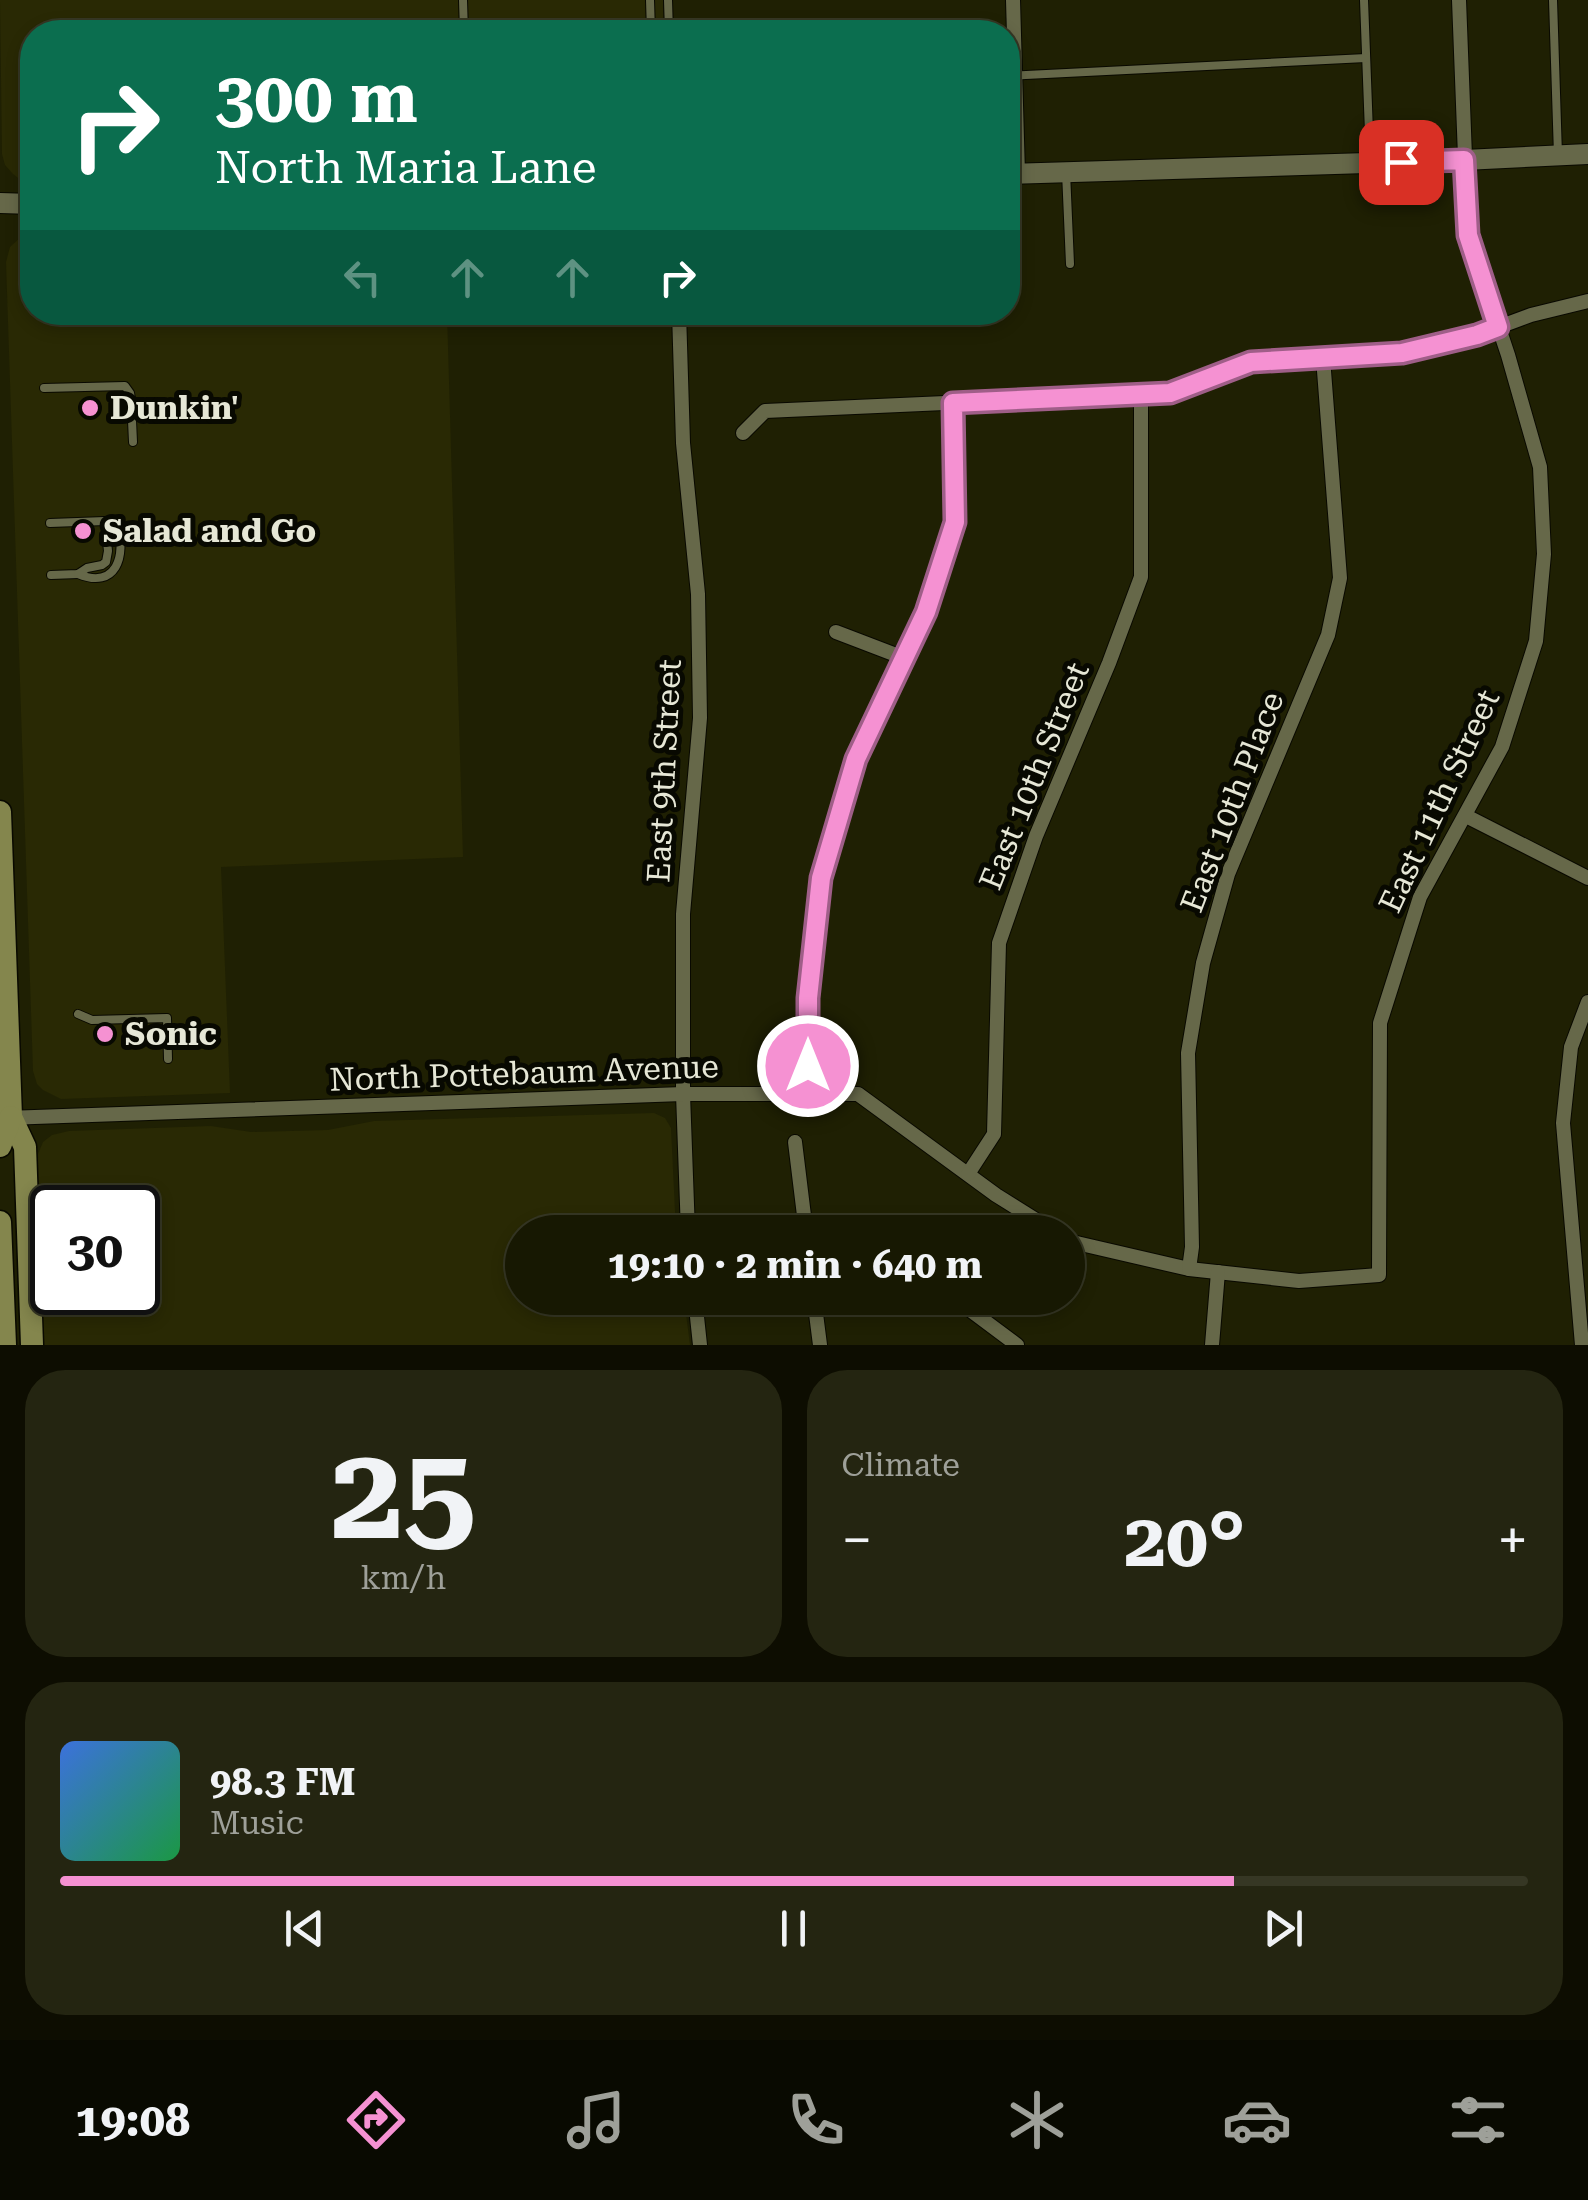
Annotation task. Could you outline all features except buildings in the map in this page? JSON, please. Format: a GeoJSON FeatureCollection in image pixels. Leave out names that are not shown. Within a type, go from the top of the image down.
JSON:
{"type":"FeatureCollection","features":[{"type":"Feature","properties":{"kind":"main road"},"geometry":{"type":"LineString","coordinates":[[0,812],[6,1118],[0,1146]]}},
{"type":"Feature","properties":{"kind":"main road"},"geometry":{"type":"LineString","coordinates":[[6,1118],[25,1147],[32,1345]]}},
{"type":"Feature","properties":{"kind":"main road"},"geometry":{"type":"LineString","coordinates":[[0,1222],[5,1345]]}},
{"type":"Feature","properties":{"kind":"main road"},"geometry":{"type":"LineString","coordinates":[[3,1278],[17,1311],[18,1345]]}},
{"type":"Feature","properties":{"kind":"street","name":"East 11th Street"},"geometry":{"type":"LineString","coordinates":[[1218,1272],[1299,1281],[1379,1275],[1380,1022],[1420,898],[1502,746],[1536,641],[1544,554],[1540,466],[1468,235],[1459,0]]}},
{"type":"Feature","properties":{"kind":"street"},"geometry":{"type":"LineString","coordinates":[[1020,174],[1588,154]]}},
{"type":"Feature","properties":{"kind":"street"},"geometry":{"type":"LineString","coordinates":[[742,432],[765,411],[1170,393],[1251,362],[1402,353],[1588,302]]}},
{"type":"Feature","properties":{"kind":"street","name":"East 9th Street"},"geometry":{"type":"LineString","coordinates":[[678,325],[683,443],[698,594],[700,718],[683,914],[687,1215]]}},
{"type":"Feature","properties":{"kind":"street","name":"East 10th Place"},"geometry":{"type":"LineString","coordinates":[[1189,1269],[1192,1247],[1188,1054],[1202,964],[1228,874],[1328,635],[1340,578],[1323,358]]}},
{"type":"Feature","properties":{"kind":"street","name":"East 10th Street"},"geometry":{"type":"LineString","coordinates":[[968,1174],[994,1134],[999,943],[1036,836],[1141,577],[1141,394]]}},
{"type":"Feature","properties":{"kind":"street"},"geometry":{"type":"LineString","coordinates":[[808,1094],[808,998],[821,878],[856,759],[926,612],[955,522],[953,403]]}},
{"type":"Feature","properties":{"kind":"street"},"geometry":{"type":"LineString","coordinates":[[836,632],[904,658]]}},
{"type":"Feature","properties":{"kind":"street"},"geometry":{"type":"LineString","coordinates":[[1466,816],[1588,878]]}},
{"type":"Feature","properties":{"kind":"street"},"geometry":{"type":"LineString","coordinates":[[1582,1345],[1583,1311],[1564,1123],[1571,1046],[1588,1002]]}},
{"type":"Feature","properties":{"kind":"street","name":"North Pottebaum Avenue"},"geometry":{"type":"LineString","coordinates":[[6,1118],[683,1094],[858,1094],[1030,1215]]}},
{"type":"Feature","properties":{"kind":"street"},"geometry":{"type":"LineString","coordinates":[[796,1142],[804,1215]]}},
{"type":"Feature","properties":{"kind":"street"},"geometry":{"type":"LineString","coordinates":[[1085,1244],[1189,1269],[1218,1272],[1212,1345]]}},
{"type":"Feature","properties":{"kind":"street"},"geometry":{"type":"LineString","coordinates":[[697,1315],[700,1345]]}},
{"type":"Feature","properties":{"kind":"street"},"geometry":{"type":"LineString","coordinates":[[816,1315],[820,1345]]}},
{"type":"Feature","properties":{"kind":"street"},"geometry":{"type":"LineString","coordinates":[[977,1315],[1017,1345]]}},
{"type":"Feature","properties":{"kind":"lane"},"geometry":{"type":"LineString","coordinates":[[1364,0],[1370,163]]}},
{"type":"Feature","properties":{"kind":"lane"},"geometry":{"type":"LineString","coordinates":[[1554,0],[1558,156]]}},
{"type":"Feature","properties":{"kind":"lane"},"geometry":{"type":"LineString","coordinates":[[1020,75],[1366,58]]}},
{"type":"Feature","properties":{"kind":"lane"},"geometry":{"type":"LineString","coordinates":[[1066,172],[1070,264]]}},
{"type":"Feature","properties":{"kind":"lane"},"geometry":{"type":"LineString","coordinates":[[44,388],[125,386],[131,399],[133,442]]}},
{"type":"Feature","properties":{"kind":"lane"},"geometry":{"type":"LineString","coordinates":[[50,523],[104,521],[116,525],[120,558],[106,577],[51,576]]}},
{"type":"Feature","properties":{"kind":"lane"},"geometry":{"type":"LineString","coordinates":[[78,1014],[92,1020],[167,1018],[168,1059]]}},
{"type":"Feature","properties":{"kind":"shaded area"},"geometry":{"type":"Polygon","coordinates":[[[0,0],[663,0],[664,20],[20,20],[20,179],[5,165],[0,0]]]}},
{"type":"Feature","properties":{"kind":"shaded area"},"geometry":{"type":"Polygon","coordinates":[[[20,238],[20,325],[447,325],[463,857],[221,867],[230,1093],[61,1099],[37,1084],[33,1071],[6,262],[10,247],[20,238]]]}},
{"type":"Feature","properties":{"kind":"shaded area"},"geometry":{"type":"Polygon","coordinates":[[[654,1113],[665,1118],[671,1128],[675,1215],[505,1215],[505,1315],[686,1315],[690,1345],[41,1345],[41,1315],[160,1315],[160,1185],[38,1185],[38,1154],[43,1142],[52,1135],[69,1131],[211,1126],[251,1132],[328,1130],[374,1121],[654,1113]]]}},
{"type":"Feature","properties":{"kind":"place","name":"Dunkin'"},"geometry":{"type":"Point","coordinates":[90,408]}},
{"type":"Feature","properties":{"kind":"place","name":"Salad and Go"},"geometry":{"type":"Point","coordinates":[83,531]}},
{"type":"Feature","properties":{"kind":"place","name":"Sonic"},"geometry":{"type":"Point","coordinates":[105,1034]}},
{"type":"Feature","properties":{"kind":"route"},"geometry":{"type":"LineString","coordinates":[[808,1066],[808,998],[821,878],[856,759],[926,612],[955,522],[953,403],[1170,393],[1251,362],[1402,353],[1498,327],[1468,235],[1464,160],[1401,162]]}}]}
